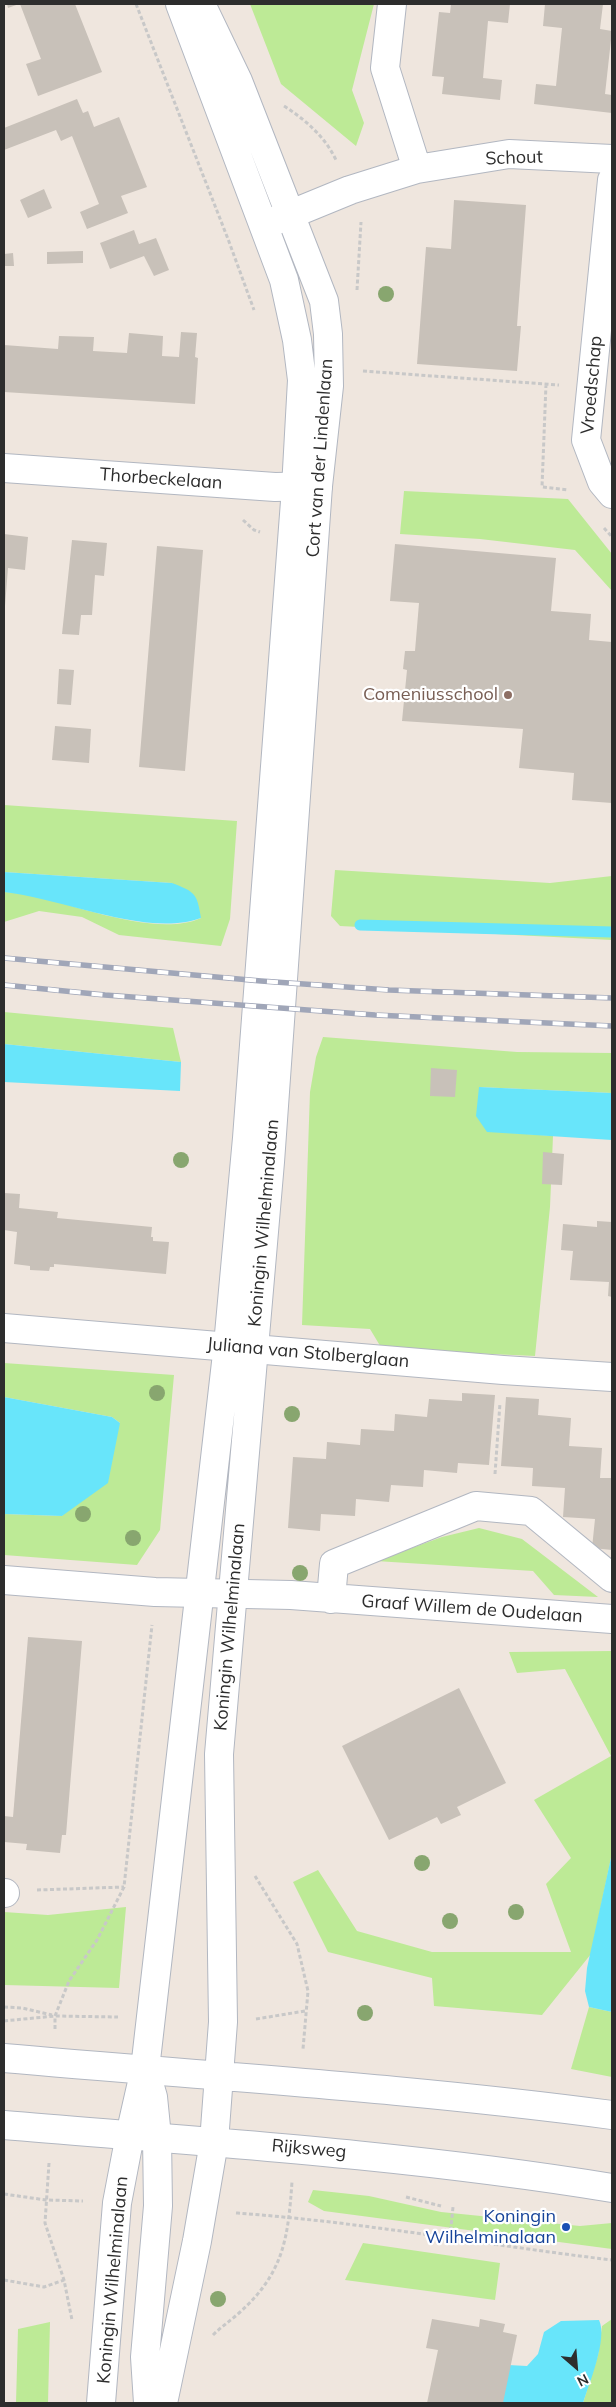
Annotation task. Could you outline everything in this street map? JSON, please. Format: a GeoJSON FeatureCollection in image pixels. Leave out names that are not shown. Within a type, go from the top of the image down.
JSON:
{"type":"FeatureCollection","features":[{"type":"Feature","properties":{"kind":"main road","name":"Cort van der Lindenlaan"},"geometry":{"type":"LineString","coordinates":[[180,4],[262,226],[284,280],[298,348],[302,380],[307,487],[281,846]]}},
{"type":"Feature","properties":{"kind":"main road","name":"Cort van der Lindenlaan"},"geometry":{"type":"LineString","coordinates":[[201,4],[238,81],[324,301],[328,334],[329,386],[307,487]]}},
{"type":"Feature","properties":{"kind":"main road"},"geometry":{"type":"LineString","coordinates":[[392,4],[385,68],[417,169]]}},
{"type":"Feature","properties":{"kind":"main road","name":"Schout"},"geometry":{"type":"LineString","coordinates":[[262,226],[350,190],[417,169],[509,154],[612,159]]}},
{"type":"Feature","properties":{"kind":"main road","name":"Vroedschap"},"geometry":{"type":"LineString","coordinates":[[612,180],[586,440],[602,482],[612,494]]}},
{"type":"Feature","properties":{"kind":"main road","name":"Thorbeckelaan"},"geometry":{"type":"LineString","coordinates":[[4,468],[307,487]]}},
{"type":"Feature","properties":{"kind":"main road","name":"Koningin Wilhelminalaan"},"geometry":{"type":"LineString","coordinates":[[101,2403],[117,2203],[145,2068],[228,1345],[261,981],[281,846]]}},
{"type":"Feature","properties":{"kind":"main road","name":"Koningin Wilhelminalaan"},"geometry":{"type":"LineString","coordinates":[[163,2403],[197,2241],[214,2142],[221,2074],[223,2022],[219,1754],[254,1348],[281,846]]}},
{"type":"Feature","properties":{"kind":"main road","name":"Juliana van Stolberglaan"},"geometry":{"type":"LineString","coordinates":[[4,1328],[228,1345],[503,1370],[612,1377]]}},
{"type":"Feature","properties":{"kind":"main road"},"geometry":{"type":"LineString","coordinates":[[331,1599],[334,1564],[476,1506],[532,1511],[612,1578]]}},
{"type":"Feature","properties":{"kind":"main road","name":"Graaf Willem de Oudelaan"},"geometry":{"type":"LineString","coordinates":[[4,1580],[155,1592],[331,1599],[612,1619]]}},
{"type":"Feature","properties":{"kind":"main road"},"geometry":{"type":"LineString","coordinates":[[4,2058],[221,2074],[496,2100],[612,2115]]}},
{"type":"Feature","properties":{"kind":"main road","name":"Koningin Wilhelminalaan"},"geometry":{"type":"LineString","coordinates":[[145,2068],[153,2097],[157,2137],[158,2206],[145,2357],[148,2403]]}},
{"type":"Feature","properties":{"kind":"main road","name":"Rijksweg"},"geometry":{"type":"LineString","coordinates":[[4,2125],[295,2148],[418,2160],[612,2188]]}},
{"type":"Feature","properties":{"kind":"path"},"geometry":{"type":"LineString","coordinates":[[136,4],[225,230],[254,312]]}},
{"type":"Feature","properties":{"kind":"path"},"geometry":{"type":"LineString","coordinates":[[362,371],[591,387]]}},
{"type":"Feature","properties":{"kind":"path"},"geometry":{"type":"LineString","coordinates":[[492,1508],[503,1370]]}},
{"type":"Feature","properties":{"kind":"path"},"geometry":{"type":"LineString","coordinates":[[4,1893],[124,1887],[155,1592]]}},
{"type":"Feature","properties":{"kind":"path"},"geometry":{"type":"LineString","coordinates":[[254,1874],[297,1944],[308,1991],[300,2082]]}},
{"type":"Feature","properties":{"kind":"path"},"geometry":{"type":"LineString","coordinates":[[4,2007],[22,2008],[55,2016],[4,2021]]}},
{"type":"Feature","properties":{"kind":"path"},"geometry":{"type":"LineString","coordinates":[[210,2338],[240,2312],[273,2275],[283,2248],[289,2217],[295,2148]]}},
{"type":"Feature","properties":{"kind":"path"},"geometry":{"type":"LineString","coordinates":[[4,2194],[46,2200],[45,2223],[64,2280],[71,2326]]}},
{"type":"Feature","properties":{"kind":"path"},"geometry":{"type":"LineString","coordinates":[[450,2236],[453,2207]]}},
{"type":"Feature","properties":{"kind":"path"},"geometry":{"type":"LineString","coordinates":[[289,2217],[450,2236],[612,2260]]}},
{"type":"Feature","properties":{"kind":"path"},"geometry":{"type":"LineString","coordinates":[[4,2280],[44,2287],[64,2280]]}},
{"type":"Feature","properties":{"kind":"green space"},"geometry":{"type":"Polygon","coordinates":[[[250,4],[374,4],[352,90],[364,123],[356,146],[281,84],[250,4]]]}},
{"type":"Feature","properties":{"kind":"green space"},"geometry":{"type":"Polygon","coordinates":[[[404,491],[568,499],[612,554],[612,591],[575,550],[480,539],[400,534],[404,491]]]}},
{"type":"Feature","properties":{"kind":"green space"},"geometry":{"type":"Polygon","coordinates":[[[4,805],[237,821],[230,919],[221,946],[119,935],[82,917],[39,911],[4,922],[4,892],[31,895],[116,918],[140,922],[183,923],[201,918],[172,883],[4,872],[4,805]]]}},
{"type":"Feature","properties":{"kind":"green space"},"geometry":{"type":"Polygon","coordinates":[[[335,870],[550,883],[612,876],[612,940],[340,926],[331,916],[335,870]]]}},
{"type":"Feature","properties":{"kind":"green space"},"geometry":{"type":"Polygon","coordinates":[[[4,1012],[173,1028],[181,1062],[4,1044],[4,1012]]]}},
{"type":"Feature","properties":{"kind":"green space"},"geometry":{"type":"Polygon","coordinates":[[[323,1037],[517,1052],[612,1053],[612,1093],[479,1087],[487,1131],[553,1136],[550,1207],[535,1356],[382,1349],[370,1329],[302,1325],[310,1092],[316,1057],[323,1037]]]}},
{"type":"Feature","properties":{"kind":"green space"},"geometry":{"type":"Polygon","coordinates":[[[4,1363],[174,1375],[160,1530],[137,1565],[4,1555],[4,1514],[62,1516],[120,1423],[112,1417],[4,1397],[4,1363]]]}},
{"type":"Feature","properties":{"kind":"green space"},"geometry":{"type":"Polygon","coordinates":[[[479,1528],[522,1539],[598,1597],[554,1595],[533,1571],[376,1561],[442,1537],[479,1528]]]}},
{"type":"Feature","properties":{"kind":"green space"},"geometry":{"type":"Polygon","coordinates":[[[612,1651],[612,1853],[591,1954],[542,2015],[434,2006],[432,1978],[328,1952],[293,1882],[318,1870],[357,1931],[432,1952],[571,1952],[546,1884],[571,1858],[534,1800],[611,1756],[565,1669],[517,1673],[509,1652],[612,1651]]]}},
{"type":"Feature","properties":{"kind":"green space"},"geometry":{"type":"Polygon","coordinates":[[[126,1907],[119,1988],[4,1985],[4,1912],[48,1915],[126,1907]]]}},
{"type":"Feature","properties":{"kind":"green space"},"geometry":{"type":"Polygon","coordinates":[[[589,2007],[612,2012],[612,2077],[571,2069],[589,2007]]]}},
{"type":"Feature","properties":{"kind":"green space"},"geometry":{"type":"Polygon","coordinates":[[[313,2190],[369,2196],[441,2212],[580,2226],[612,2223],[612,2249],[324,2211],[308,2202],[313,2190]]]}},
{"type":"Feature","properties":{"kind":"green space"},"geometry":{"type":"Polygon","coordinates":[[[363,2243],[500,2263],[495,2300],[345,2280],[363,2243]]]}},
{"type":"Feature","properties":{"kind":"green space"},"geometry":{"type":"Polygon","coordinates":[[[612,2319],[612,2403],[583,2403],[598,2355],[602,2326],[612,2319]]]}},
{"type":"Feature","properties":{"kind":"green space"},"geometry":{"type":"Polygon","coordinates":[[[50,2322],[48,2403],[16,2403],[18,2329],[50,2322]]]}},
{"type":"Feature","properties":{"kind":"water"},"geometry":{"type":"Polygon","coordinates":[[[4,872],[172,883],[194,894],[201,918],[180,923],[130,920],[4,892],[4,872]]]}},
{"type":"Feature","properties":{"kind":"water"},"geometry":{"type":"Polygon","coordinates":[[[4,1044],[181,1062],[180,1091],[4,1082],[4,1044]]]}},
{"type":"Feature","properties":{"kind":"water"},"geometry":{"type":"Polygon","coordinates":[[[479,1087],[612,1093],[612,1140],[487,1132],[476,1116],[479,1087]]]}},
{"type":"Feature","properties":{"kind":"water"},"geometry":{"type":"Polygon","coordinates":[[[4,1397],[112,1417],[120,1423],[108,1483],[62,1516],[4,1514],[4,1397]]]}},
{"type":"Feature","properties":{"kind":"water"},"geometry":{"type":"Polygon","coordinates":[[[612,1853],[612,2012],[589,2007],[585,1991],[587,1968],[612,1853]]]}},
{"type":"Feature","properties":{"kind":"water"},"geometry":{"type":"Polygon","coordinates":[[[599,2320],[601,2338],[599,2349],[583,2403],[501,2403],[508,2365],[527,2366],[538,2354],[544,2332],[561,2321],[599,2320]]]}},
{"type":"Feature","properties":{"kind":"building"},"geometry":{"type":"Polygon","coordinates":[[[7,4],[19,4],[8,8],[7,4]]]}},
{"type":"Feature","properties":{"kind":"building"},"geometry":{"type":"Polygon","coordinates":[[[20,4],[75,4],[102,72],[38,96],[26,64],[41,59],[20,4]]]}},
{"type":"Feature","properties":{"kind":"building"},"geometry":{"type":"Polygon","coordinates":[[[451,4],[510,4],[508,23],[488,21],[483,78],[502,80],[500,100],[442,94],[444,77],[432,76],[439,12],[450,13],[451,4]]]}},
{"type":"Feature","properties":{"kind":"building"},"geometry":{"type":"Polygon","coordinates":[[[545,4],[603,4],[600,29],[612,31],[605,94],[612,95],[612,113],[534,104],[536,84],[556,86],[562,28],[543,26],[545,4]]]}},
{"type":"Feature","properties":{"kind":"building"},"geometry":{"type":"Polygon","coordinates":[[[77,99],[83,113],[88,111],[94,127],[119,117],[147,187],[121,196],[128,213],[87,229],[80,212],[99,204],[72,136],[61,141],[56,130],[4,150],[4,128],[77,99]]]}},
{"type":"Feature","properties":{"kind":"building"},"geometry":{"type":"Polygon","coordinates":[[[44,189],[52,208],[28,218],[20,200],[44,189]]]}},
{"type":"Feature","properties":{"kind":"building"},"geometry":{"type":"Polygon","coordinates":[[[454,200],[526,205],[517,326],[521,326],[517,371],[417,364],[426,247],[451,249],[454,200]]]}},
{"type":"Feature","properties":{"kind":"building"},"geometry":{"type":"Polygon","coordinates":[[[134,230],[139,244],[156,238],[169,270],[154,276],[144,256],[110,269],[100,243],[134,230]]]}},
{"type":"Feature","properties":{"kind":"building"},"geometry":{"type":"Polygon","coordinates":[[[83,251],[83,263],[47,264],[47,252],[83,251]]]}},
{"type":"Feature","properties":{"kind":"building"},"geometry":{"type":"Polygon","coordinates":[[[13,253],[14,266],[4,266],[4,254],[13,253]]]}},
{"type":"Feature","properties":{"kind":"building"},"geometry":{"type":"Polygon","coordinates":[[[181,332],[197,333],[195,357],[198,358],[195,404],[4,392],[4,345],[58,349],[59,336],[94,337],[93,351],[127,353],[129,333],[163,336],[162,356],[179,357],[181,332]]]}},
{"type":"Feature","properties":{"kind":"building"},"geometry":{"type":"Polygon","coordinates":[[[4,534],[28,537],[25,570],[8,568],[5,606],[4,534]]]}},
{"type":"Feature","properties":{"kind":"building"},"geometry":{"type":"Polygon","coordinates":[[[72,540],[107,543],[104,576],[95,575],[92,615],[81,615],[79,635],[62,634],[72,540]]]}},
{"type":"Feature","properties":{"kind":"building","name":"Comeniusschool"},"geometry":{"type":"Polygon","coordinates":[[[395,544],[556,558],[551,611],[591,614],[589,640],[612,642],[612,803],[572,800],[574,773],[519,768],[523,729],[402,721],[407,670],[403,669],[405,651],[415,651],[419,603],[390,601],[395,544]]]}},
{"type":"Feature","properties":{"kind":"building"},"geometry":{"type":"Polygon","coordinates":[[[157,546],[203,550],[185,771],[139,767],[157,546]]]}},
{"type":"Feature","properties":{"kind":"building"},"geometry":{"type":"Polygon","coordinates":[[[59,669],[74,670],[71,705],[57,704],[59,669]]]}},
{"type":"Feature","properties":{"kind":"building"},"geometry":{"type":"Polygon","coordinates":[[[55,726],[91,729],[89,763],[52,760],[55,726]]]}},
{"type":"Feature","properties":{"kind":"building"},"geometry":{"type":"Polygon","coordinates":[[[431,1068],[457,1070],[455,1097],[430,1096],[431,1068]]]}},
{"type":"Feature","properties":{"kind":"building"},"geometry":{"type":"Polygon","coordinates":[[[543,1152],[564,1154],[562,1185],[542,1184],[543,1152]]]}},
{"type":"Feature","properties":{"kind":"building"},"geometry":{"type":"Polygon","coordinates":[[[4,1193],[20,1194],[19,1208],[58,1212],[57,1218],[152,1227],[151,1237],[153,1237],[153,1241],[169,1242],[166,1274],[54,1264],[54,1267],[50,1267],[49,1271],[30,1270],[30,1266],[14,1264],[17,1232],[4,1230],[4,1193]]]}},
{"type":"Feature","properties":{"kind":"building"},"geometry":{"type":"Polygon","coordinates":[[[597,1221],[612,1222],[612,1297],[608,1296],[609,1282],[570,1280],[573,1251],[561,1250],[563,1224],[597,1227],[597,1221]]]}},
{"type":"Feature","properties":{"kind":"building"},"geometry":{"type":"Polygon","coordinates":[[[462,1393],[495,1395],[489,1465],[458,1463],[457,1473],[424,1470],[423,1487],[391,1485],[389,1502],[356,1499],[355,1516],[321,1514],[320,1531],[288,1528],[293,1457],[326,1459],[327,1442],[360,1445],[361,1429],[394,1431],[395,1414],[427,1417],[429,1399],[462,1401],[462,1393]]]}},
{"type":"Feature","properties":{"kind":"building"},"geometry":{"type":"Polygon","coordinates":[[[506,1397],[539,1399],[538,1415],[571,1418],[569,1446],[602,1448],[600,1478],[612,1478],[612,1550],[592,1548],[595,1519],[563,1517],[565,1488],[532,1486],[533,1468],[501,1466],[506,1397]]]}},
{"type":"Feature","properties":{"kind":"building"},"geometry":{"type":"Polygon","coordinates":[[[28,1637],[82,1641],[66,1835],[62,1835],[60,1853],[26,1850],[27,1844],[4,1842],[4,1816],[13,1817],[28,1637]]]}},
{"type":"Feature","properties":{"kind":"building"},"geometry":{"type":"Polygon","coordinates":[[[459,1688],[506,1783],[457,1807],[461,1815],[441,1824],[437,1817],[389,1840],[342,1746],[459,1688]]]}},
{"type":"Feature","properties":{"kind":"building"},"geometry":{"type":"Polygon","coordinates":[[[432,2319],[479,2327],[480,2319],[505,2324],[503,2332],[517,2335],[503,2403],[427,2403],[438,2350],[426,2348],[432,2319]]]}},
{"type":"Feature","properties":{"kind":"waterway"},"geometry":{"type":"LineString","coordinates":[[360,925],[612,932]]}},
{"type":"Feature","properties":{"kind":"railway"},"geometry":{"type":"LineString","coordinates":[[4,958],[261,981],[389,990],[612,998]]}},
{"type":"Feature","properties":{"kind":"railway"},"geometry":{"type":"LineString","coordinates":[[4,985],[105,995],[375,1015],[612,1026]]}},
{"type":"Feature","properties":{"kind":"place","name":"Comeniusschool"},"geometry":{"type":"Point","coordinates":[508,695]}},
{"type":"Feature","properties":{"kind":"place","name":"Koningin Wilhelminalaan"},"geometry":{"type":"Point","coordinates":[566,2227]}}]}
